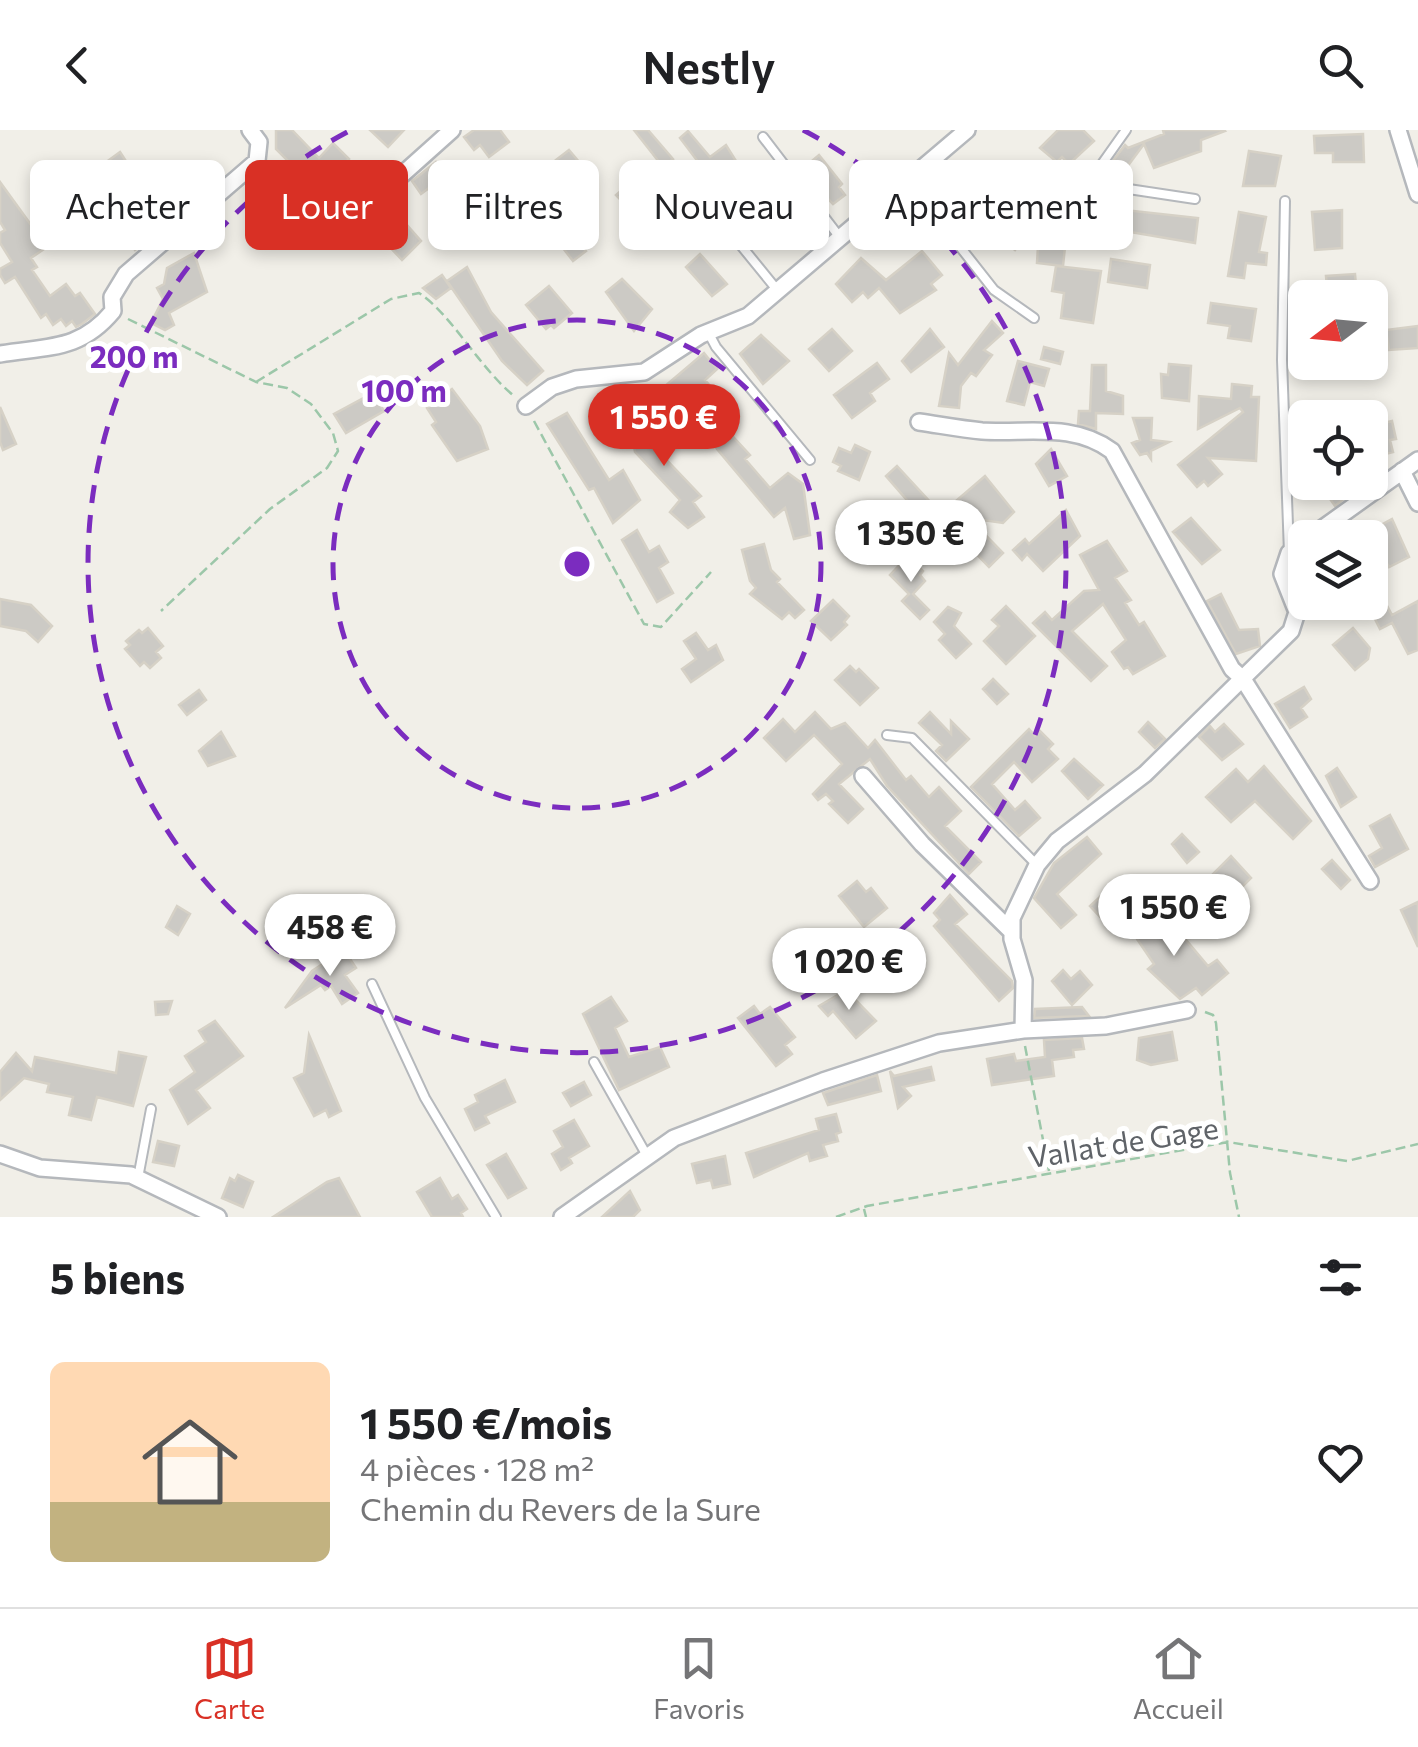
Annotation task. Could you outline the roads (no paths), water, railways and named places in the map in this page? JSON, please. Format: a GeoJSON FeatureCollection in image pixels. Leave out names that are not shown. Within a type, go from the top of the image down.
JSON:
{"type":"FeatureCollection","features":[{"type":"Feature","properties":{"kind":"street"},"geometry":{"type":"LineString","coordinates":[[0,354],[83,340],[113,311],[112,297],[126,274],[257,162],[259,142],[250,130]]}},
{"type":"Feature","properties":{"kind":"street"},"geometry":{"type":"LineString","coordinates":[[408,169],[452,130]]}},
{"type":"Feature","properties":{"kind":"street"},"geometry":{"type":"LineString","coordinates":[[933,160],[967,130]]}},
{"type":"Feature","properties":{"kind":"street"},"geometry":{"type":"LineString","coordinates":[[1398,130],[1418,194]]}},
{"type":"Feature","properties":{"kind":"street"},"geometry":{"type":"LineString","coordinates":[[526,406],[552,388],[576,379],[644,372],[708,332],[748,316],[849,232]]}},
{"type":"Feature","properties":{"kind":"street"},"geometry":{"type":"LineString","coordinates":[[919,422],[984,431],[1074,432],[1098,440],[1112,451],[1232,669],[1370,880]]}},
{"type":"Feature","properties":{"kind":"street"},"geometry":{"type":"LineString","coordinates":[[1333,520],[1418,460]]}},
{"type":"Feature","properties":{"kind":"street"},"geometry":{"type":"LineString","coordinates":[[1402,470],[1418,502]]}},
{"type":"Feature","properties":{"kind":"street"},"geometry":{"type":"LineString","coordinates":[[1288,555],[1282,574],[1288,592]]}},
{"type":"Feature","properties":{"kind":"street"},"geometry":{"type":"LineString","coordinates":[[1010,931],[1016,908],[1037,866],[1057,841],[1145,774],[1297,620]]}},
{"type":"Feature","properties":{"kind":"street"},"geometry":{"type":"LineString","coordinates":[[862,776],[922,844],[1010,931],[1024,980],[1023,1030]]}},
{"type":"Feature","properties":{"kind":"street"},"geometry":{"type":"LineString","coordinates":[[562,1217],[646,1154],[674,1138],[824,1080],[939,1043],[1023,1030],[1106,1026],[1187,1010]]}},
{"type":"Feature","properties":{"kind":"street"},"geometry":{"type":"LineString","coordinates":[[0,1154],[40,1168],[138,1178],[218,1217]]}},
{"type":"Feature","properties":{"kind":"lane"},"geometry":{"type":"LineString","coordinates":[[1126,130],[1092,178],[1102,184],[1195,199]]}},
{"type":"Feature","properties":{"kind":"lane"},"geometry":{"type":"LineString","coordinates":[[762,137],[841,239]]}},
{"type":"Feature","properties":{"kind":"lane"},"geometry":{"type":"LineString","coordinates":[[1285,201],[1282,360],[1288,525]]}},
{"type":"Feature","properties":{"kind":"lane"},"geometry":{"type":"LineString","coordinates":[[744,250],[778,291]]}},
{"type":"Feature","properties":{"kind":"lane"},"geometry":{"type":"LineString","coordinates":[[962,250],[994,290],[1034,318]]}},
{"type":"Feature","properties":{"kind":"lane"},"geometry":{"type":"LineString","coordinates":[[708,332],[716,347],[810,460]]}},
{"type":"Feature","properties":{"kind":"lane"},"geometry":{"type":"LineString","coordinates":[[887,734],[912,738],[1037,866]]}},
{"type":"Feature","properties":{"kind":"lane"},"geometry":{"type":"LineString","coordinates":[[372,984],[425,1098],[496,1217]]}},
{"type":"Feature","properties":{"kind":"lane"},"geometry":{"type":"LineString","coordinates":[[594,1062],[646,1154]]}},
{"type":"Feature","properties":{"kind":"lane"},"geometry":{"type":"LineString","coordinates":[[138,1178],[151,1109]]}}]}
